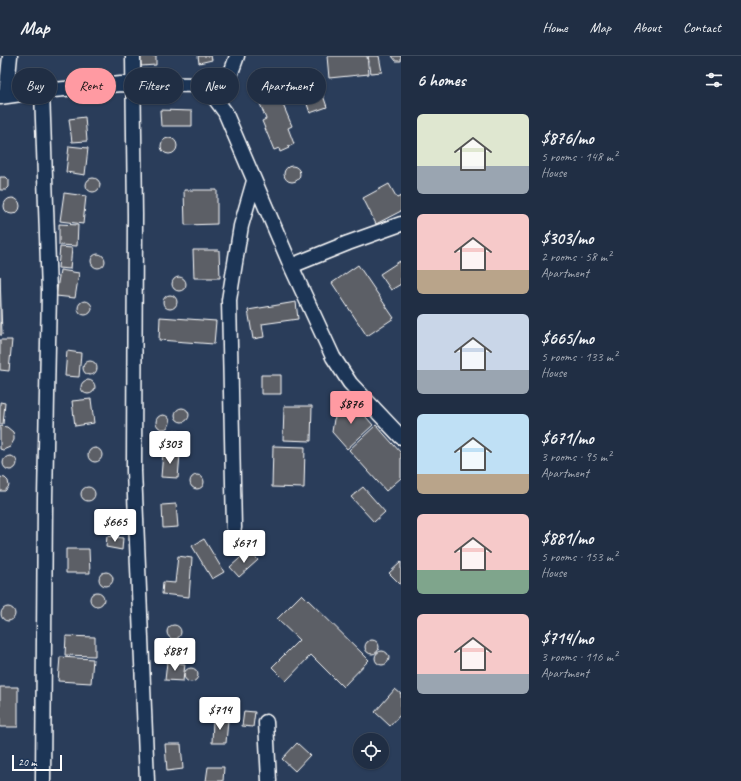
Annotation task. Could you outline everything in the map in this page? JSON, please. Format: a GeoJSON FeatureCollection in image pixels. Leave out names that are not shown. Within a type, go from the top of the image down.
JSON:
{"type":"FeatureCollection","features":[{"type":"Feature","properties":{"kind":"street"},"geometry":{"type":"LineString","coordinates":[[3,97],[10,56]]}},
{"type":"Feature","properties":{"kind":"street"},"geometry":{"type":"LineString","coordinates":[[133,56],[133,68]]}},
{"type":"Feature","properties":{"kind":"street"},"geometry":{"type":"LineString","coordinates":[[233,68],[237,56]]}},
{"type":"Feature","properties":{"kind":"street"},"geometry":{"type":"LineString","coordinates":[[57,90],[124,84]]}},
{"type":"Feature","properties":{"kind":"street"},"geometry":{"type":"LineString","coordinates":[[42,104],[49,292],[45,491],[43,781]]}},
{"type":"Feature","properties":{"kind":"street"},"geometry":{"type":"LineString","coordinates":[[134,104],[134,471],[147,781]]}},
{"type":"Feature","properties":{"kind":"street"},"geometry":{"type":"LineString","coordinates":[[218,104],[224,112],[291,266],[333,357],[350,383],[401,437]]}},
{"type":"Feature","properties":{"kind":"street"},"geometry":{"type":"LineString","coordinates":[[234,528],[229,300],[241,226],[254,181]]}},
{"type":"Feature","properties":{"kind":"street"},"geometry":{"type":"LineString","coordinates":[[291,266],[401,224]]}},
{"type":"Feature","properties":{"kind":"street"},"geometry":{"type":"LineString","coordinates":[[266,722],[269,781]]}},
{"type":"Feature","properties":{"kind":"building"},"geometry":{"type":"Polygon","coordinates":[[[140,56],[156,56],[156,65],[141,66],[140,56]]]}},
{"type":"Feature","properties":{"kind":"building"},"geometry":{"type":"Polygon","coordinates":[[[198,56],[211,56],[212,60],[199,63],[198,56]]]}},
{"type":"Feature","properties":{"kind":"building"},"geometry":{"type":"Polygon","coordinates":[[[327,56],[367,56],[369,74],[329,78],[327,56]]]}},
{"type":"Feature","properties":{"kind":"building"},"geometry":{"type":"Polygon","coordinates":[[[368,56],[379,56],[382,72],[371,73],[368,56]]]}},
{"type":"Feature","properties":{"kind":"building"},"geometry":{"type":"Polygon","coordinates":[[[392,56],[401,56],[401,61],[396,61],[392,56]]]}},
{"type":"Feature","properties":{"kind":"building"},"geometry":{"type":"Polygon","coordinates":[[[260,104],[283,104],[292,126],[288,128],[294,144],[280,152],[279,148],[274,150],[262,121],[266,119],[260,104]]]}},
{"type":"Feature","properties":{"kind":"building"},"geometry":{"type":"Polygon","coordinates":[[[307,104],[326,104],[327,107],[310,113],[307,104]]]}},
{"type":"Feature","properties":{"kind":"building"},"geometry":{"type":"Polygon","coordinates":[[[160,110],[192,111],[192,126],[161,126],[160,110]]]}},
{"type":"Feature","properties":{"kind":"building"},"geometry":{"type":"Polygon","coordinates":[[[85,117],[87,141],[72,142],[69,119],[85,117]]]}},
{"type":"Feature","properties":{"kind":"building"},"geometry":{"type":"Polygon","coordinates":[[[169,138],[175,140],[177,146],[175,152],[169,154],[163,152],[161,146],[163,140],[169,138]]]}},
{"type":"Feature","properties":{"kind":"building"},"geometry":{"type":"Polygon","coordinates":[[[69,146],[88,148],[85,175],[66,172],[69,146]]]}},
{"type":"Feature","properties":{"kind":"building"},"geometry":{"type":"Polygon","coordinates":[[[292,166],[298,168],[300,174],[298,180],[292,182],[286,180],[284,174],[286,168],[292,166]]]}},
{"type":"Feature","properties":{"kind":"building"},"geometry":{"type":"Polygon","coordinates":[[[0,177],[6,177],[9,180],[9,187],[6,190],[0,190],[0,177]]]}},
{"type":"Feature","properties":{"kind":"building"},"geometry":{"type":"Polygon","coordinates":[[[90,178],[96,178],[100,182],[100,188],[96,192],[90,192],[86,188],[86,182],[90,178]]]}},
{"type":"Feature","properties":{"kind":"building"},"geometry":{"type":"Polygon","coordinates":[[[389,184],[397,198],[401,196],[401,211],[376,224],[363,198],[389,184]]]}},
{"type":"Feature","properties":{"kind":"building"},"geometry":{"type":"Polygon","coordinates":[[[184,190],[217,190],[217,224],[185,225],[184,190]]]}},
{"type":"Feature","properties":{"kind":"building"},"geometry":{"type":"Polygon","coordinates":[[[64,193],[86,196],[83,224],[60,221],[64,193]]]}},
{"type":"Feature","properties":{"kind":"building"},"geometry":{"type":"Polygon","coordinates":[[[12,198],[18,200],[20,206],[18,212],[12,214],[6,212],[4,206],[6,200],[12,198]]]}},
{"type":"Feature","properties":{"kind":"building"},"geometry":{"type":"Polygon","coordinates":[[[59,224],[78,225],[77,246],[59,245],[59,224]]]}},
{"type":"Feature","properties":{"kind":"building"},"geometry":{"type":"Polygon","coordinates":[[[60,247],[72,248],[70,269],[58,268],[60,247]]]}},
{"type":"Feature","properties":{"kind":"building"},"geometry":{"type":"Polygon","coordinates":[[[193,250],[219,250],[220,278],[194,278],[193,250]]]}},
{"type":"Feature","properties":{"kind":"building"},"geometry":{"type":"Polygon","coordinates":[[[95,254],[101,254],[105,258],[105,264],[101,268],[95,268],[91,264],[91,258],[95,254]]]}},
{"type":"Feature","properties":{"kind":"building"},"geometry":{"type":"Polygon","coordinates":[[[400,261],[401,284],[391,290],[380,274],[400,261]]]}},
{"type":"Feature","properties":{"kind":"building"},"geometry":{"type":"Polygon","coordinates":[[[358,265],[394,318],[367,336],[332,283],[358,265]]]}},
{"type":"Feature","properties":{"kind":"building"},"geometry":{"type":"Polygon","coordinates":[[[60,270],[79,273],[75,298],[56,296],[60,270]]]}},
{"type":"Feature","properties":{"kind":"building"},"geometry":{"type":"Polygon","coordinates":[[[0,276],[2,335],[0,335],[0,276]]]}},
{"type":"Feature","properties":{"kind":"building"},"geometry":{"type":"Polygon","coordinates":[[[176,277],[182,277],[186,281],[186,287],[182,291],[176,291],[172,287],[172,281],[176,277]]]}},
{"type":"Feature","properties":{"kind":"building"},"geometry":{"type":"Polygon","coordinates":[[[167,295],[173,295],[177,299],[177,305],[173,309],[167,309],[163,305],[163,299],[167,295]]]}},
{"type":"Feature","properties":{"kind":"building"},"geometry":{"type":"Polygon","coordinates":[[[82,301],[88,301],[92,305],[92,311],[88,315],[82,315],[78,311],[78,305],[82,301]]]}},
{"type":"Feature","properties":{"kind":"building"},"geometry":{"type":"Polygon","coordinates":[[[296,302],[298,319],[262,324],[264,337],[253,339],[248,310],[296,302]]]}},
{"type":"Feature","properties":{"kind":"building"},"geometry":{"type":"Polygon","coordinates":[[[160,317],[216,321],[214,344],[159,340],[160,317]]]}},
{"type":"Feature","properties":{"kind":"building"},"geometry":{"type":"Polygon","coordinates":[[[0,340],[12,340],[9,371],[0,370],[0,340]]]}},
{"type":"Feature","properties":{"kind":"building"},"geometry":{"type":"Polygon","coordinates":[[[67,351],[81,353],[79,377],[65,376],[67,351]]]}},
{"type":"Feature","properties":{"kind":"building"},"geometry":{"type":"Polygon","coordinates":[[[87,361],[93,361],[97,365],[97,371],[93,375],[87,375],[83,371],[83,365],[87,361]]]}},
{"type":"Feature","properties":{"kind":"building"},"geometry":{"type":"Polygon","coordinates":[[[261,375],[281,375],[281,394],[261,394],[261,375]]]}},
{"type":"Feature","properties":{"kind":"building"},"geometry":{"type":"Polygon","coordinates":[[[85,380],[91,380],[95,384],[95,390],[91,394],[85,394],[81,390],[81,384],[85,380]]]}},
{"type":"Feature","properties":{"kind":"building"},"geometry":{"type":"Polygon","coordinates":[[[91,399],[94,423],[75,426],[72,401],[91,399]]]}},
{"type":"Feature","properties":{"kind":"building"},"geometry":{"type":"Polygon","coordinates":[[[0,402],[5,403],[3,424],[0,424],[0,402]]]}},
{"type":"Feature","properties":{"kind":"building"},"geometry":{"type":"Polygon","coordinates":[[[353,402],[373,425],[347,449],[332,432],[334,419],[353,402]]]}},
{"type":"Feature","properties":{"kind":"building"},"geometry":{"type":"Polygon","coordinates":[[[284,406],[312,406],[311,441],[283,440],[284,406]]]}},
{"type":"Feature","properties":{"kind":"building"},"geometry":{"type":"Polygon","coordinates":[[[179,408],[185,408],[189,412],[189,418],[185,422],[179,422],[175,418],[175,412],[179,408]]]}},
{"type":"Feature","properties":{"kind":"building"},"geometry":{"type":"Polygon","coordinates":[[[160,415],[166,415],[170,419],[170,425],[166,429],[160,429],[156,425],[156,419],[160,415]]]}},
{"type":"Feature","properties":{"kind":"building"},"geometry":{"type":"Polygon","coordinates":[[[376,425],[401,453],[401,478],[386,491],[349,450],[376,425]]]}},
{"type":"Feature","properties":{"kind":"building"},"geometry":{"type":"Polygon","coordinates":[[[0,426],[7,427],[13,432],[14,436],[14,440],[10,447],[3,450],[0,449],[0,426]]]}},
{"type":"Feature","properties":{"kind":"building"},"geometry":{"type":"Polygon","coordinates":[[[172,430],[178,430],[182,434],[182,440],[178,444],[172,444],[168,440],[168,434],[172,430]]]}},
{"type":"Feature","properties":{"kind":"building"},"geometry":{"type":"Polygon","coordinates":[[[273,446],[305,447],[304,488],[272,487],[273,446]]]}},
{"type":"Feature","properties":{"kind":"building"},"geometry":{"type":"Polygon","coordinates":[[[92,448],[98,448],[102,452],[102,458],[98,462],[92,462],[88,458],[88,452],[92,448]]]}},
{"type":"Feature","properties":{"kind":"building"},"geometry":{"type":"Polygon","coordinates":[[[163,452],[180,454],[178,478],[161,477],[163,452]]]}},
{"type":"Feature","properties":{"kind":"building"},"geometry":{"type":"Polygon","coordinates":[[[7,456],[13,456],[17,460],[17,466],[13,470],[7,470],[3,466],[3,460],[7,456]]]}},
{"type":"Feature","properties":{"kind":"building"},"geometry":{"type":"Polygon","coordinates":[[[194,475],[200,475],[204,479],[204,485],[200,489],[194,489],[190,485],[190,479],[194,475]]]}},
{"type":"Feature","properties":{"kind":"building"},"geometry":{"type":"Polygon","coordinates":[[[0,477],[5,478],[8,481],[9,486],[5,491],[0,491],[0,477]]]}},
{"type":"Feature","properties":{"kind":"building"},"geometry":{"type":"Polygon","coordinates":[[[85,487],[91,487],[95,491],[95,497],[91,501],[85,501],[81,497],[81,491],[85,487]]]}},
{"type":"Feature","properties":{"kind":"building"},"geometry":{"type":"Polygon","coordinates":[[[363,487],[385,512],[374,522],[351,497],[363,487]]]}},
{"type":"Feature","properties":{"kind":"building"},"geometry":{"type":"Polygon","coordinates":[[[176,504],[178,527],[163,528],[162,505],[176,504]]]}},
{"type":"Feature","properties":{"kind":"building"},"geometry":{"type":"Polygon","coordinates":[[[100,513],[106,513],[110,517],[110,523],[106,527],[100,527],[96,523],[96,517],[100,513]]]}},
{"type":"Feature","properties":{"kind":"building"},"geometry":{"type":"Polygon","coordinates":[[[107,536],[123,538],[122,550],[106,547],[107,536]]]}},
{"type":"Feature","properties":{"kind":"building"},"geometry":{"type":"Polygon","coordinates":[[[204,539],[224,572],[212,579],[192,546],[204,539]]]}},
{"type":"Feature","properties":{"kind":"building"},"geometry":{"type":"Polygon","coordinates":[[[66,549],[89,549],[90,573],[66,573],[66,549]]]}},
{"type":"Feature","properties":{"kind":"building"},"geometry":{"type":"Polygon","coordinates":[[[249,550],[258,560],[239,577],[230,567],[249,550]]]}},
{"type":"Feature","properties":{"kind":"building"},"geometry":{"type":"Polygon","coordinates":[[[178,556],[192,558],[189,597],[162,594],[163,582],[175,583],[178,556]]]}},
{"type":"Feature","properties":{"kind":"building"},"geometry":{"type":"Polygon","coordinates":[[[401,562],[401,585],[389,573],[401,562]]]}},
{"type":"Feature","properties":{"kind":"building"},"geometry":{"type":"Polygon","coordinates":[[[103,572],[109,572],[113,576],[113,582],[109,586],[103,586],[99,582],[99,576],[103,572]]]}},
{"type":"Feature","properties":{"kind":"building"},"geometry":{"type":"Polygon","coordinates":[[[94,592],[100,592],[104,596],[104,602],[100,606],[94,606],[90,602],[90,596],[94,592]]]}},
{"type":"Feature","properties":{"kind":"building"},"geometry":{"type":"Polygon","coordinates":[[[302,594],[369,660],[343,687],[311,655],[286,681],[272,667],[299,640],[277,619],[302,594]]]}},
{"type":"Feature","properties":{"kind":"building"},"geometry":{"type":"Polygon","coordinates":[[[5,607],[11,607],[15,611],[15,617],[11,621],[5,621],[1,617],[1,611],[5,607]]]}},
{"type":"Feature","properties":{"kind":"building"},"geometry":{"type":"Polygon","coordinates":[[[171,625],[177,625],[181,629],[181,635],[177,639],[171,639],[167,635],[167,629],[171,625]]]}},
{"type":"Feature","properties":{"kind":"building"},"geometry":{"type":"Polygon","coordinates":[[[66,636],[95,637],[95,656],[65,655],[66,636]]]}},
{"type":"Feature","properties":{"kind":"building"},"geometry":{"type":"Polygon","coordinates":[[[369,640],[375,640],[379,644],[379,650],[375,654],[369,654],[365,650],[365,644],[369,640]]]}},
{"type":"Feature","properties":{"kind":"building"},"geometry":{"type":"Polygon","coordinates":[[[379,651],[385,651],[389,655],[389,661],[385,665],[379,665],[375,661],[375,655],[379,651]]]}},
{"type":"Feature","properties":{"kind":"building"},"geometry":{"type":"Polygon","coordinates":[[[60,657],[93,659],[91,683],[58,681],[60,657]]]}},
{"type":"Feature","properties":{"kind":"building"},"geometry":{"type":"Polygon","coordinates":[[[167,662],[185,664],[183,681],[165,680],[167,662]]]}},
{"type":"Feature","properties":{"kind":"building"},"geometry":{"type":"Polygon","coordinates":[[[188,668],[194,668],[198,672],[198,678],[194,682],[188,682],[184,678],[184,672],[188,668]]]}},
{"type":"Feature","properties":{"kind":"building"},"geometry":{"type":"Polygon","coordinates":[[[0,687],[18,687],[18,727],[0,727],[0,687]]]}},
{"type":"Feature","properties":{"kind":"building"},"geometry":{"type":"Polygon","coordinates":[[[395,689],[401,694],[401,714],[390,726],[375,712],[395,689]]]}},
{"type":"Feature","properties":{"kind":"building"},"geometry":{"type":"Polygon","coordinates":[[[244,711],[255,712],[253,727],[242,726],[244,711]]]}},
{"type":"Feature","properties":{"kind":"building"},"geometry":{"type":"Polygon","coordinates":[[[213,720],[228,720],[226,743],[212,743],[213,720]]]}},
{"type":"Feature","properties":{"kind":"building"},"geometry":{"type":"Polygon","coordinates":[[[297,743],[310,755],[295,771],[282,759],[297,743]]]}},
{"type":"Feature","properties":{"kind":"building"},"geometry":{"type":"Polygon","coordinates":[[[165,744],[181,744],[183,769],[167,771],[165,744]]]}},
{"type":"Feature","properties":{"kind":"building"},"geometry":{"type":"Polygon","coordinates":[[[208,767],[224,767],[223,781],[206,781],[208,767]]]}}]}
